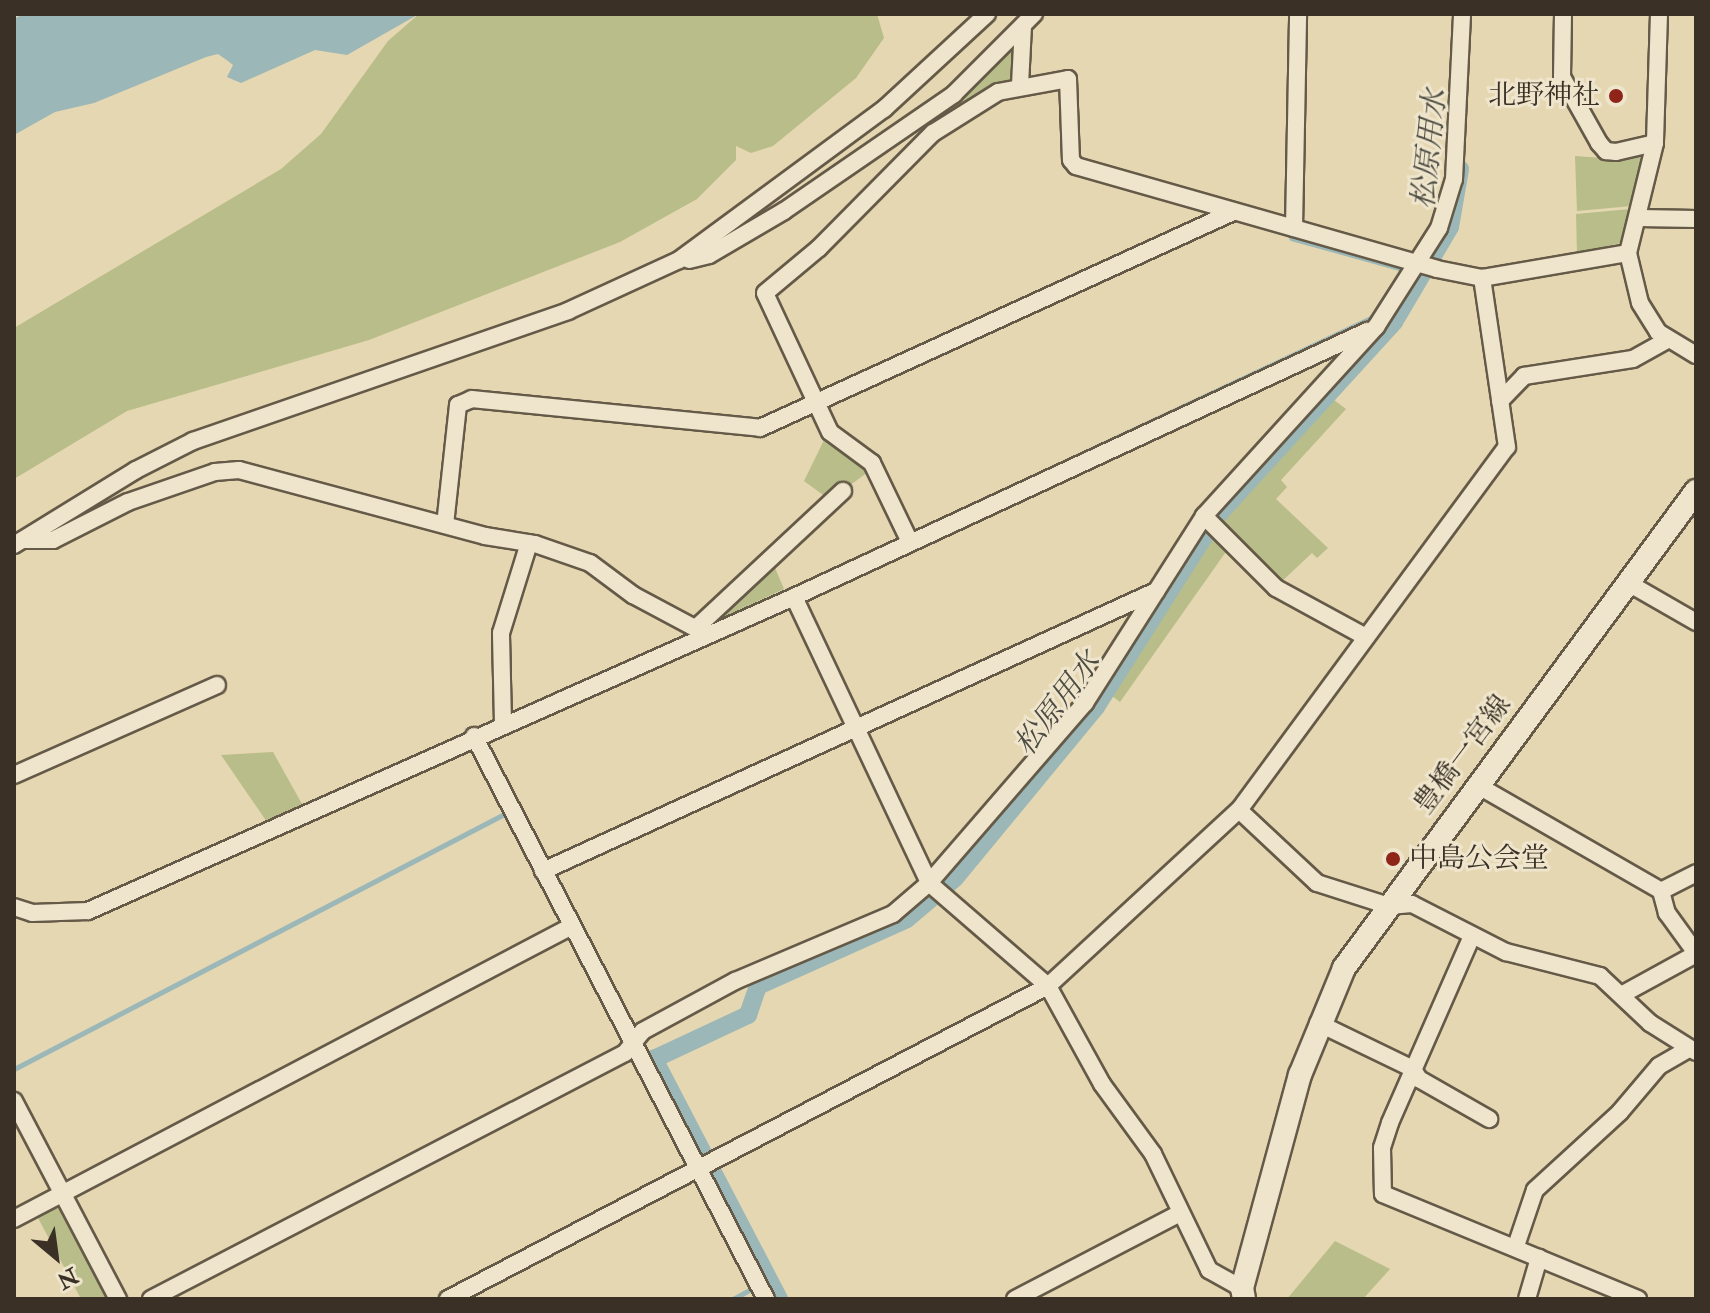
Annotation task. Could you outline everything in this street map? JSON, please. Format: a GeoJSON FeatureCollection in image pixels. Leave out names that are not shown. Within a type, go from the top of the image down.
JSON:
{"type":"FeatureCollection","features":[{"type":"Feature","properties":{"kind":"main road","name":"豊橋一宮線"},"geometry":{"type":"LineString","coordinates":[[1243,1294],[1318,1023],[1344,968],[1696,491]]}},
{"type":"Feature","properties":{"kind":"street"},"geometry":{"type":"LineString","coordinates":[[18,542],[136,470],[193,441],[568,311],[679,260],[884,109],[987,14]]}},
{"type":"Feature","properties":{"kind":"street"},"geometry":{"type":"LineString","coordinates":[[1294,228],[1298,14]]}},
{"type":"Feature","properties":{"kind":"street"},"geometry":{"type":"LineString","coordinates":[[151,1299],[625,1053],[632,1041],[735,981],[893,914],[929,883],[1085,703],[1204,516],[1376,327],[1427,265],[1452,188],[1462,14]]}},
{"type":"Feature","properties":{"kind":"street"},"geometry":{"type":"LineString","coordinates":[[1563,14],[1562,77],[1599,143],[1606,151],[1616,152],[1655,143]]}},
{"type":"Feature","properties":{"kind":"street"},"geometry":{"type":"LineString","coordinates":[[1659,14],[1655,143],[1628,253],[1640,303],[1666,341],[1696,355]]}},
{"type":"Feature","properties":{"kind":"street"},"geometry":{"type":"LineString","coordinates":[[679,260],[709,255],[784,211],[954,94],[1028,20]]}},
{"type":"Feature","properties":{"kind":"street"},"geometry":{"type":"LineString","coordinates":[[1020,85],[1028,20]]}},
{"type":"Feature","properties":{"kind":"street"},"geometry":{"type":"LineString","coordinates":[[910,542],[872,463],[830,432],[765,293],[819,248],[933,133],[979,100],[1020,85],[1068,79],[1071,160],[1076,166],[1231,213],[1482,278],[1628,253]]}},
{"type":"Feature","properties":{"kind":"street"},"geometry":{"type":"LineString","coordinates":[[445,525],[458,405],[472,399],[760,428],[1231,213]]}},
{"type":"Feature","properties":{"kind":"street"},"geometry":{"type":"LineString","coordinates":[[1639,218],[1696,219]]}},
{"type":"Feature","properties":{"kind":"street"},"geometry":{"type":"LineString","coordinates":[[448,1299],[1048,986],[1239,810],[1364,636],[1507,447],[1482,278]]}},
{"type":"Feature","properties":{"kind":"street"},"geometry":{"type":"LineString","coordinates":[[14,907],[32,913],[88,911],[702,632],[794,597],[1376,327]]}},
{"type":"Feature","properties":{"kind":"street"},"geometry":{"type":"LineString","coordinates":[[1500,401],[1524,376],[1633,359],[1666,341]]}},
{"type":"Feature","properties":{"kind":"street"},"geometry":{"type":"LineString","coordinates":[[18,542],[53,540],[128,502],[228,469],[445,525],[529,543],[590,563],[633,595],[702,632]]}},
{"type":"Feature","properties":{"kind":"street"},"geometry":{"type":"LineString","coordinates":[[702,632],[843,491]]}},
{"type":"Feature","properties":{"kind":"street"},"geometry":{"type":"LineString","coordinates":[[1204,516],[1276,588],[1364,636]]}},
{"type":"Feature","properties":{"kind":"street"},"geometry":{"type":"LineString","coordinates":[[503,723],[501,633],[529,543]]}},
{"type":"Feature","properties":{"kind":"street"},"geometry":{"type":"LineString","coordinates":[[1630,584],[1696,622]]}},
{"type":"Feature","properties":{"kind":"street"},"geometry":{"type":"LineString","coordinates":[[543,871],[1156,591]]}},
{"type":"Feature","properties":{"kind":"street"},"geometry":{"type":"LineString","coordinates":[[794,597],[929,883],[1048,986],[1102,1084],[1153,1154],[1209,1270],[1243,1294]]}},
{"type":"Feature","properties":{"kind":"street"},"geometry":{"type":"LineString","coordinates":[[14,775],[217,685]]}},
{"type":"Feature","properties":{"kind":"street"},"geometry":{"type":"LineString","coordinates":[[474,736],[766,1299]]}},
{"type":"Feature","properties":{"kind":"street"},"geometry":{"type":"LineString","coordinates":[[1477,785],[1661,891],[1667,913],[1696,954],[1623,994]]}},
{"type":"Feature","properties":{"kind":"street"},"geometry":{"type":"LineString","coordinates":[[1239,810],[1317,883],[1389,906],[1412,904],[1472,936],[1525,959],[1600,976],[1623,994],[1650,1023],[1693,1050]]}},
{"type":"Feature","properties":{"kind":"street"},"geometry":{"type":"LineString","coordinates":[[1661,891],[1696,873]]}},
{"type":"Feature","properties":{"kind":"street"},"geometry":{"type":"LineString","coordinates":[[14,922],[32,913]]}},
{"type":"Feature","properties":{"kind":"street"},"geometry":{"type":"LineString","coordinates":[[14,1219],[572,926]]}},
{"type":"Feature","properties":{"kind":"street"},"geometry":{"type":"LineString","coordinates":[[1472,936],[1382,1148],[1383,1194],[1516,1246],[1638,1299]]}},
{"type":"Feature","properties":{"kind":"street"},"geometry":{"type":"LineString","coordinates":[[1318,1023],[1413,1069],[1419,1079],[1489,1119]]}},
{"type":"Feature","properties":{"kind":"street"},"geometry":{"type":"LineString","coordinates":[[1516,1246],[1535,1190],[1620,1112],[1659,1066],[1693,1050]]}},
{"type":"Feature","properties":{"kind":"street"},"geometry":{"type":"LineString","coordinates":[[14,1101],[118,1299]]}},
{"type":"Feature","properties":{"kind":"street"},"geometry":{"type":"LineString","coordinates":[[1015,1299],[1180,1213]]}},
{"type":"Feature","properties":{"kind":"street"},"geometry":{"type":"LineString","coordinates":[[1527,1299],[1539,1258]]}},
{"type":"Feature","properties":{"kind":"green space"},"geometry":{"type":"Polygon","coordinates":[[[419,14],[877,14],[884,38],[856,78],[773,146],[751,153],[736,146],[736,160],[697,199],[620,242],[369,340],[127,411],[14,479],[14,328],[281,169],[321,134],[388,41],[419,14]]]}},
{"type":"Feature","properties":{"kind":"green space"},"geometry":{"type":"Polygon","coordinates":[[[1011,48],[1015,51],[1010,84],[953,110],[952,103],[1011,48]]]}},
{"type":"Feature","properties":{"kind":"green space"},"geometry":{"type":"Polygon","coordinates":[[[1645,150],[1632,206],[1577,211],[1575,156],[1603,158],[1645,150]]]}},
{"type":"Feature","properties":{"kind":"green space"},"geometry":{"type":"Polygon","coordinates":[[[1630,209],[1624,242],[1577,254],[1576,214],[1630,209]]]}},
{"type":"Feature","properties":{"kind":"green space"},"geometry":{"type":"Polygon","coordinates":[[[1334,400],[1346,409],[1281,480],[1287,487],[1276,499],[1328,548],[1317,558],[1312,553],[1279,584],[1222,522],[1334,400]]]}},
{"type":"Feature","properties":{"kind":"green space"},"geometry":{"type":"Polygon","coordinates":[[[825,438],[868,472],[830,500],[804,481],[825,438]]]}},
{"type":"Feature","properties":{"kind":"green space"},"geometry":{"type":"Polygon","coordinates":[[[1216,531],[1230,546],[1120,702],[1112,696],[1216,531]]]}},
{"type":"Feature","properties":{"kind":"green space"},"geometry":{"type":"Polygon","coordinates":[[[773,563],[784,589],[715,621],[773,563]]]}},
{"type":"Feature","properties":{"kind":"green space"},"geometry":{"type":"Polygon","coordinates":[[[273,752],[302,804],[267,822],[221,755],[273,752]]]}},
{"type":"Feature","properties":{"kind":"green space"},"geometry":{"type":"Polygon","coordinates":[[[62,1203],[112,1299],[81,1299],[37,1216],[62,1203]]]}},
{"type":"Feature","properties":{"kind":"green space"},"geometry":{"type":"Polygon","coordinates":[[[1335,1241],[1390,1269],[1363,1299],[1287,1299],[1335,1241]]]}},
{"type":"Feature","properties":{"kind":"water"},"geometry":{"type":"Polygon","coordinates":[[[23,14],[419,14],[347,55],[315,50],[241,83],[227,77],[233,65],[228,61],[218,54],[206,57],[94,103],[55,112],[14,135],[14,19],[23,14]]]}},
{"type":"Feature","properties":{"kind":"waterway","name":"松原用水"},"geometry":{"type":"LineString","coordinates":[[779,1299],[654,1059],[748,1015],[758,986],[907,919],[955,878],[1096,707],[1217,516],[1394,322],[1450,227],[1460,169]]}},
{"type":"Feature","properties":{"kind":"waterway"},"geometry":{"type":"LineString","coordinates":[[915,532],[1371,318],[1403,269],[1291,238]]}},
{"type":"Feature","properties":{"kind":"waterway"},"geometry":{"type":"LineString","coordinates":[[754,606],[818,577]]}},
{"type":"Feature","properties":{"kind":"waterway"},"geometry":{"type":"LineString","coordinates":[[14,1069],[504,814]]}},
{"type":"Feature","properties":{"kind":"waterway"},"geometry":{"type":"LineString","coordinates":[[733,1299],[751,1289]]}},
{"type":"Feature","properties":{"kind":"place","name":"北野神社"},"geometry":{"type":"Point","coordinates":[1616,96]}},
{"type":"Feature","properties":{"kind":"place","name":"中島公会堂"},"geometry":{"type":"Point","coordinates":[1393,859]}}]}
